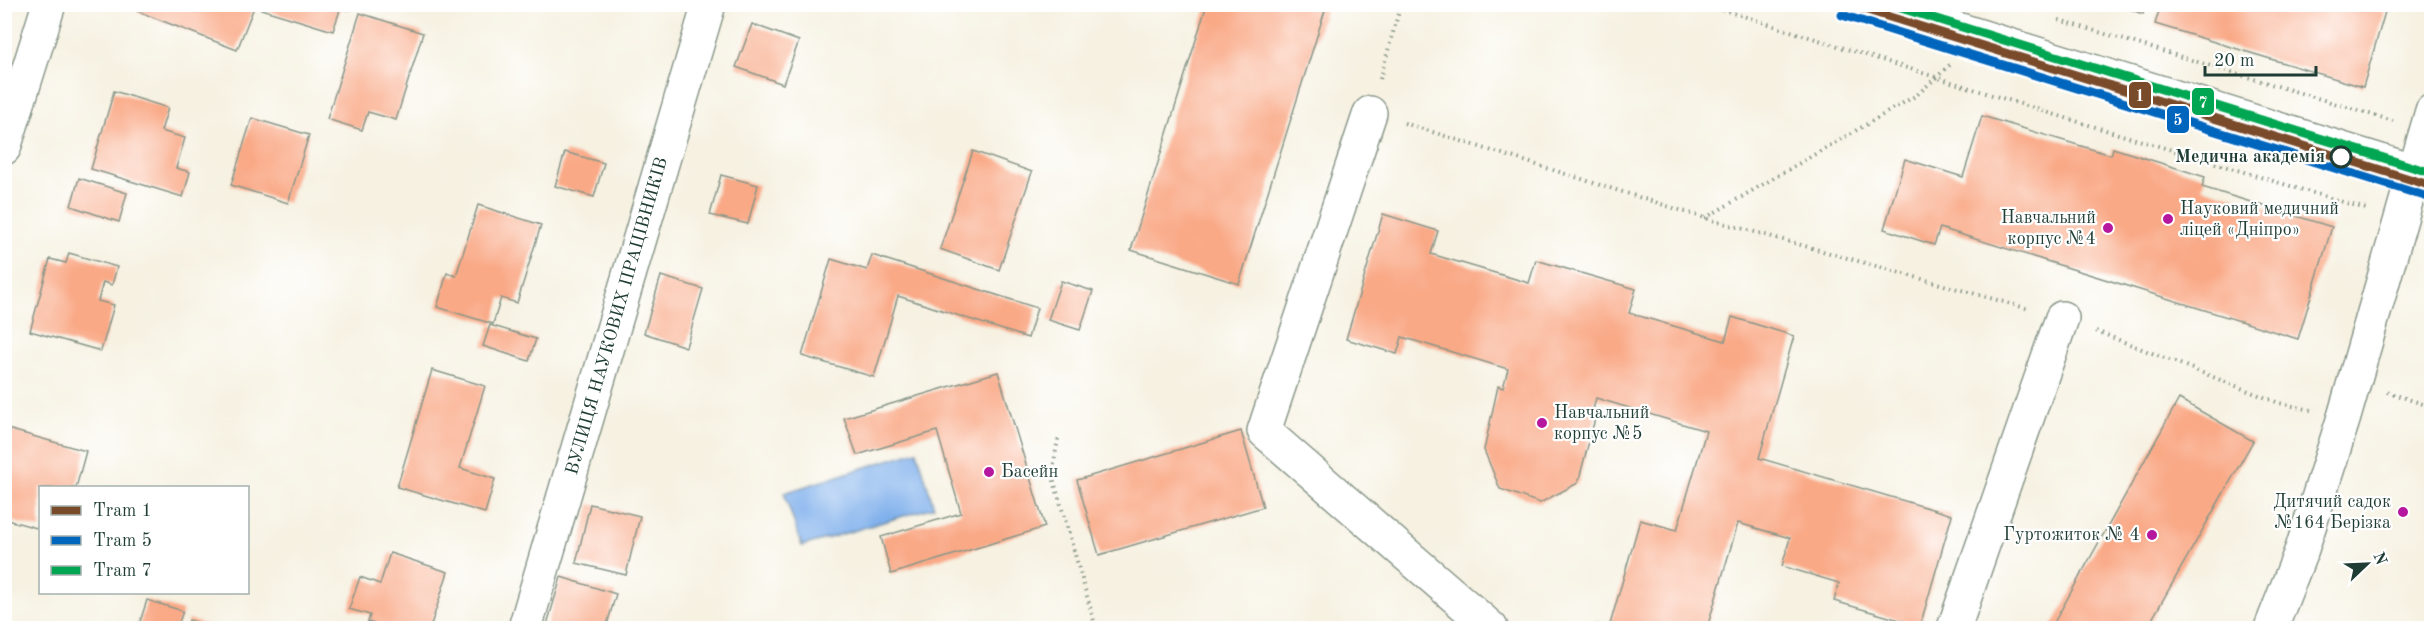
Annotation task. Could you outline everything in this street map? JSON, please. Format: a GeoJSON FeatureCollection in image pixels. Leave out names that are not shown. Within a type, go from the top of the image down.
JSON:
{"type":"FeatureCollection","features":[{"type":"Feature","properties":{"kind":"street"},"geometry":{"type":"LineString","coordinates":[[4,148],[11,106],[49,4]]}},
{"type":"Feature","properties":{"kind":"street","name":"ВУЛИЦЯ НАУКОВИХ ПРАЦІВНИКІВ"},"geometry":{"type":"LineString","coordinates":[[525,628],[709,4]]}},
{"type":"Feature","properties":{"kind":"street"},"geometry":{"type":"LineString","coordinates":[[1877,4],[2423,174]]}},
{"type":"Feature","properties":{"kind":"street"},"geometry":{"type":"LineString","coordinates":[[1370,113],[1264,431],[1491,628]]}},
{"type":"Feature","properties":{"kind":"street"},"geometry":{"type":"LineString","coordinates":[[2271,628],[2302,549],[2344,417],[2400,219],[2423,174],[2428,121]]}},
{"type":"Feature","properties":{"kind":"street"},"geometry":{"type":"LineString","coordinates":[[1954,628],[2062,318]]}},
{"type":"Feature","properties":{"kind":"path"},"geometry":{"type":"LineString","coordinates":[[1401,4],[1370,113],[1706,218],[2062,318],[2278,403],[2344,417]]}},
{"type":"Feature","properties":{"kind":"path"},"geometry":{"type":"LineString","coordinates":[[1705,4],[1936,78],[2400,219]]}},
{"type":"Feature","properties":{"kind":"path"},"geometry":{"type":"LineString","coordinates":[[2052,18],[2428,121]]}},
{"type":"Feature","properties":{"kind":"path"},"geometry":{"type":"LineString","coordinates":[[1706,218],[1917,95],[1981,37]]}},
{"type":"Feature","properties":{"kind":"path"},"geometry":{"type":"LineString","coordinates":[[2355,381],[2432,406]]}},
{"type":"Feature","properties":{"kind":"path"},"geometry":{"type":"LineString","coordinates":[[1058,439],[1052,474],[1096,628]]}},
{"type":"Feature","properties":{"kind":"water"},"geometry":{"type":"Polygon","coordinates":[[[917,451],[934,507],[802,546],[784,493],[917,451]]]}},
{"type":"Feature","properties":{"kind":"building"},"geometry":{"type":"Polygon","coordinates":[[[140,4],[248,4],[254,7],[237,50],[137,11],[140,4]]]}},
{"type":"Feature","properties":{"kind":"building"},"geometry":{"type":"Polygon","coordinates":[[[262,4],[350,4],[348,10],[341,7],[333,31],[261,9],[262,4]]]}},
{"type":"Feature","properties":{"kind":"building"},"geometry":{"type":"Polygon","coordinates":[[[1207,4],[1327,4],[1239,284],[1131,250],[1207,4]]]}},
{"type":"Feature","properties":{"kind":"building"},"geometry":{"type":"Polygon","coordinates":[[[2115,4],[2146,4],[2143,14],[2115,4]]]}},
{"type":"Feature","properties":{"kind":"building"},"geometry":{"type":"Polygon","coordinates":[[[2161,4],[2360,4],[2385,12],[2363,87],[2155,24],[2161,4]]]}},
{"type":"Feature","properties":{"kind":"building"},"geometry":{"type":"Polygon","coordinates":[[[360,13],[423,33],[396,120],[368,112],[362,130],[327,119],[360,13]]]}},
{"type":"Feature","properties":{"kind":"building"},"geometry":{"type":"Polygon","coordinates":[[[752,24],[799,41],[783,84],[736,67],[752,24]]]}},
{"type":"Feature","properties":{"kind":"building"},"geometry":{"type":"Polygon","coordinates":[[[114,91],[168,108],[161,131],[185,138],[176,168],[190,172],[183,197],[91,169],[114,91]]]}},
{"type":"Feature","properties":{"kind":"building","name":"Навчальний корпус №4"},"geometry":{"type":"Polygon","coordinates":[[[1982,116],[2111,155],[2113,148],[2205,177],[2202,187],[2332,227],[2298,339],[1940,228],[1934,245],[1884,229],[1905,159],[1963,177],[1982,116]]]}},
{"type":"Feature","properties":{"kind":"building"},"geometry":{"type":"Polygon","coordinates":[[[252,118],[309,135],[288,203],[231,185],[252,118]]]}},
{"type":"Feature","properties":{"kind":"building"},"geometry":{"type":"Polygon","coordinates":[[[973,151],[1032,172],[999,270],[940,249],[973,151]]]}},
{"type":"Feature","properties":{"kind":"building"},"geometry":{"type":"Polygon","coordinates":[[[565,152],[604,163],[594,197],[555,186],[565,152]]]}},
{"type":"Feature","properties":{"kind":"building"},"geometry":{"type":"Polygon","coordinates":[[[721,175],[758,185],[748,224],[710,215],[721,175]]]}},
{"type":"Feature","properties":{"kind":"building"},"geometry":{"type":"Polygon","coordinates":[[[79,178],[127,193],[119,222],[71,206],[79,178]]]}},
{"type":"Feature","properties":{"kind":"building"},"geometry":{"type":"Polygon","coordinates":[[[478,205],[541,225],[517,303],[501,298],[493,324],[437,307],[447,273],[456,276],[478,205]]]}},
{"type":"Feature","properties":{"kind":"building","name":"Навчальний корпус №5"},"geometry":{"type":"Polygon","coordinates":[[[1383,214],[1438,231],[1431,254],[1529,283],[1536,260],[1636,289],[1629,313],[1725,341],[1732,317],[1794,336],[1759,458],[1952,515],[1920,626],[1834,601],[1839,583],[1782,566],[1790,538],[1738,523],[1707,628],[1609,628],[1640,520],[1677,530],[1706,431],[1596,398],[1592,414],[1596,415],[1578,483],[1540,503],[1500,489],[1484,450],[1498,386],[1503,388],[1508,369],[1402,337],[1397,354],[1346,339],[1383,214]]]}},
{"type":"Feature","properties":{"kind":"building"},"geometry":{"type":"Polygon","coordinates":[[[69,253],[117,267],[112,285],[103,282],[98,301],[114,305],[101,351],[30,331],[50,259],[66,263],[69,253]]]}},
{"type":"Feature","properties":{"kind":"building"},"geometry":{"type":"Polygon","coordinates":[[[872,255],[1037,308],[1028,338],[898,296],[874,377],[802,356],[831,259],[867,270],[872,255]]]}},
{"type":"Feature","properties":{"kind":"building"},"geometry":{"type":"Polygon","coordinates":[[[661,276],[703,289],[686,347],[644,333],[661,276]]]}},
{"type":"Feature","properties":{"kind":"building"},"geometry":{"type":"Polygon","coordinates":[[[1061,281],[1093,291],[1080,330],[1048,320],[1061,281]]]}},
{"type":"Feature","properties":{"kind":"building"},"geometry":{"type":"Polygon","coordinates":[[[490,325],[536,339],[529,361],[483,346],[490,325]]]}},
{"type":"Feature","properties":{"kind":"building"},"geometry":{"type":"Polygon","coordinates":[[[432,370],[485,386],[460,468],[495,479],[485,513],[397,487],[432,370]]]}},
{"type":"Feature","properties":{"kind":"building","name":"Басейн"},"geometry":{"type":"Polygon","coordinates":[[[998,372],[1045,527],[891,574],[881,537],[961,513],[937,431],[857,455],[844,418],[998,372]]]}},
{"type":"Feature","properties":{"kind":"building","name":"Гуртожиток № 4"},"geometry":{"type":"Polygon","coordinates":[[[2179,399],[2253,441],[2147,628],[2051,628],[2179,399]]]}},
{"type":"Feature","properties":{"kind":"building"},"geometry":{"type":"Polygon","coordinates":[[[4,428],[86,451],[77,486],[39,486],[39,529],[4,519],[4,428]]]}},
{"type":"Feature","properties":{"kind":"building"},"geometry":{"type":"Polygon","coordinates":[[[1241,431],[1263,507],[1099,555],[1077,480],[1241,431]]]}},
{"type":"Feature","properties":{"kind":"building"},"geometry":{"type":"Polygon","coordinates":[[[590,504],[640,516],[626,575],[576,563],[590,504]]]}},
{"type":"Feature","properties":{"kind":"building"},"geometry":{"type":"Polygon","coordinates":[[[390,553],[448,572],[430,628],[388,628],[368,622],[370,615],[349,609],[360,577],[380,584],[390,553]]]}},
{"type":"Feature","properties":{"kind":"building"},"geometry":{"type":"Polygon","coordinates":[[[561,577],[616,594],[606,628],[546,628],[561,577]]]}},
{"type":"Feature","properties":{"kind":"building"},"geometry":{"type":"Polygon","coordinates":[[[147,600],[183,611],[177,628],[138,628],[147,600]]]}},
{"type":"Feature","properties":{"kind":"building"},"geometry":{"type":"Polygon","coordinates":[[[189,620],[217,628],[187,628],[189,620]]]}},
{"type":"Feature","properties":{"kind":"building"},"geometry":{"type":"Polygon","coordinates":[[[1597,624],[1609,628],[1596,628],[1597,624]]]}},
{"type":"Feature","properties":{"kind":"tram line","name":"1"},"geometry":{"type":"LineString","coordinates":[[1848,4],[2432,186]]}},
{"type":"Feature","properties":{"kind":"tram line","name":"7"},"geometry":{"type":"LineString","coordinates":[[1888,4],[2432,173]]}},
{"type":"Feature","properties":{"kind":"tram line","name":"5"},"geometry":{"type":"LineString","coordinates":[[1842,15],[2428,197]]}},
{"type":"Feature","properties":{"kind":"place","name":"Медична академія"},"geometry":{"type":"Point","coordinates":[2341,157]}},
{"type":"Feature","properties":{"kind":"place","name":"Науковий медичний ліцей «Дніпро»"},"geometry":{"type":"Point","coordinates":[2168,219]}},
{"type":"Feature","properties":{"kind":"place","name":"Навчальний корпус №4"},"geometry":{"type":"Point","coordinates":[2108,228]}},
{"type":"Feature","properties":{"kind":"place","name":"Навчальний корпус №5"},"geometry":{"type":"Point","coordinates":[1542,423]}},
{"type":"Feature","properties":{"kind":"place","name":"Басейн"},"geometry":{"type":"Point","coordinates":[989,472]}},
{"type":"Feature","properties":{"kind":"place","name":"Дитячий садок №164 Берізка"},"geometry":{"type":"Point","coordinates":[2403,512]}},
{"type":"Feature","properties":{"kind":"place","name":"Гуртожиток № 4"},"geometry":{"type":"Point","coordinates":[2152,535]}}]}
